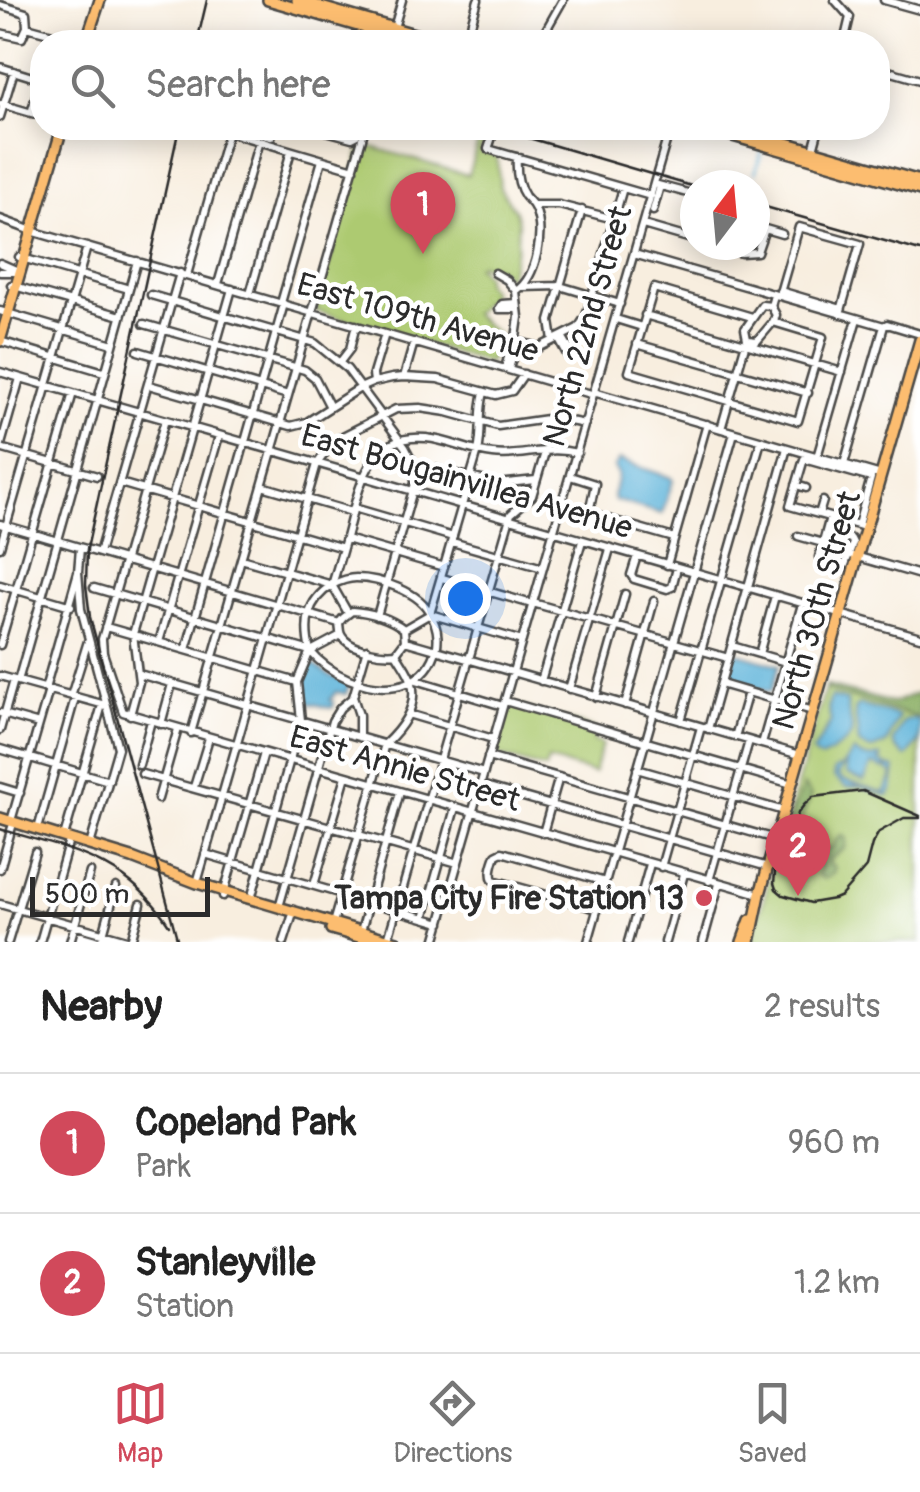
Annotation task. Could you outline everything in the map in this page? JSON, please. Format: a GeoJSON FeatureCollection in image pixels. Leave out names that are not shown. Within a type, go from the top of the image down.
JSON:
{"type":"FeatureCollection","features":[{"type":"Feature","properties":{"kind":"main road"},"geometry":{"type":"LineString","coordinates":[[89,30],[97,0]]}},
{"type":"Feature","properties":{"kind":"main road"},"geometry":{"type":"LineString","coordinates":[[88,30],[97,0]]}},
{"type":"Feature","properties":{"kind":"main road"},"geometry":{"type":"LineString","coordinates":[[268,0],[324,8],[380,30]]}},
{"type":"Feature","properties":{"kind":"main road"},"geometry":{"type":"LineString","coordinates":[[324,8],[377,30]]}},
{"type":"Feature","properties":{"kind":"main road"},"geometry":{"type":"LineString","coordinates":[[0,324],[56,140]]}},
{"type":"Feature","properties":{"kind":"main road"},"geometry":{"type":"LineString","coordinates":[[748,140],[920,190]]}},
{"type":"Feature","properties":{"kind":"main road"},"geometry":{"type":"LineString","coordinates":[[777,140],[920,181]]}},
{"type":"Feature","properties":{"kind":"main road"},"geometry":{"type":"LineString","coordinates":[[777,148],[812,150]]}},
{"type":"Feature","properties":{"kind":"main road"},"geometry":{"type":"LineString","coordinates":[[14,285],[22,257]]}},
{"type":"Feature","properties":{"kind":"main road"},"geometry":{"type":"LineString","coordinates":[[0,342],[4,313]]}},
{"type":"Feature","properties":{"kind":"main road","name":"North 30th Street"},"geometry":{"type":"LineString","coordinates":[[746,942],[840,614],[851,553],[920,337]]}},
{"type":"Feature","properties":{"kind":"main road"},"geometry":{"type":"LineString","coordinates":[[5,822],[146,863],[223,894]]}},
{"type":"Feature","properties":{"kind":"main road"},"geometry":{"type":"LineString","coordinates":[[66,840],[168,878],[333,926]]}},
{"type":"Feature","properties":{"kind":"main road"},"geometry":{"type":"LineString","coordinates":[[110,857],[146,863]]}},
{"type":"Feature","properties":{"kind":"main road"},"geometry":{"type":"LineString","coordinates":[[168,878],[193,882]]}},
{"type":"Feature","properties":{"kind":"main road"},"geometry":{"type":"LineString","coordinates":[[251,902],[278,907],[376,942]]}},
{"type":"Feature","properties":{"kind":"main road"},"geometry":{"type":"LineString","coordinates":[[360,937],[393,941]]}},
{"type":"Feature","properties":{"kind":"street"},"geometry":{"type":"LineString","coordinates":[[394,30],[402,0]]}},
{"type":"Feature","properties":{"kind":"street"},"geometry":{"type":"LineString","coordinates":[[469,30],[478,0]]}},
{"type":"Feature","properties":{"kind":"street"},"geometry":{"type":"LineString","coordinates":[[835,0],[850,17],[847,30]]}},
{"type":"Feature","properties":{"kind":"street"},"geometry":{"type":"LineString","coordinates":[[884,0],[920,10]]}},
{"type":"Feature","properties":{"kind":"street"},"geometry":{"type":"LineString","coordinates":[[546,30],[562,3]]}},
{"type":"Feature","properties":{"kind":"street"},"geometry":{"type":"LineString","coordinates":[[0,4],[26,13],[27,27],[22,38],[0,33]]}},
{"type":"Feature","properties":{"kind":"street"},"geometry":{"type":"LineString","coordinates":[[27,27],[38,30]]}},
{"type":"Feature","properties":{"kind":"street"},"geometry":{"type":"LineString","coordinates":[[0,67],[30,76]]}},
{"type":"Feature","properties":{"kind":"street"},"geometry":{"type":"LineString","coordinates":[[0,117],[14,71]]}},
{"type":"Feature","properties":{"kind":"street"},"geometry":{"type":"LineString","coordinates":[[890,71],[920,80]]}},
{"type":"Feature","properties":{"kind":"street"},"geometry":{"type":"LineString","coordinates":[[2,104],[30,113]]}},
{"type":"Feature","properties":{"kind":"street"},"geometry":{"type":"LineString","coordinates":[[99,553],[172,302],[230,140]]}},
{"type":"Feature","properties":{"kind":"street"},"geometry":{"type":"LineString","coordinates":[[268,140],[354,169]]}},
{"type":"Feature","properties":{"kind":"street"},"geometry":{"type":"LineString","coordinates":[[191,732],[360,140]]}},
{"type":"Feature","properties":{"kind":"street"},"geometry":{"type":"LineString","coordinates":[[491,140],[488,148],[651,196]]}},
{"type":"Feature","properties":{"kind":"street","name":"North 22nd Street"},"geometry":{"type":"LineString","coordinates":[[435,942],[667,140]]}},
{"type":"Feature","properties":{"kind":"street"},"geometry":{"type":"LineString","coordinates":[[812,150],[815,140]]}},
{"type":"Feature","properties":{"kind":"street"},"geometry":{"type":"LineString","coordinates":[[218,284],[259,141],[271,141]]}},
{"type":"Feature","properties":{"kind":"street"},"geometry":{"type":"LineString","coordinates":[[250,294],[291,150]]}},
{"type":"Feature","properties":{"kind":"street"},"geometry":{"type":"LineString","coordinates":[[507,369],[515,340],[518,289],[531,271],[537,249],[534,205],[518,181],[517,157]]}},
{"type":"Feature","properties":{"kind":"street"},"geometry":{"type":"LineString","coordinates":[[186,650],[322,160]]}},
{"type":"Feature","properties":{"kind":"street"},"geometry":{"type":"LineString","coordinates":[[653,210],[657,185],[680,191]]}},
{"type":"Feature","properties":{"kind":"street"},"geometry":{"type":"LineString","coordinates":[[503,338],[540,347],[583,322],[623,188]]}},
{"type":"Feature","properties":{"kind":"street"},"geometry":{"type":"LineString","coordinates":[[534,205],[559,205],[614,219]]}},
{"type":"Feature","properties":{"kind":"street"},"geometry":{"type":"LineString","coordinates":[[558,338],[550,322],[582,210]]}},
{"type":"Feature","properties":{"kind":"street","name":"East 109th Avenue"},"geometry":{"type":"LineString","coordinates":[[0,219],[385,334],[708,424],[830,464],[844,464],[876,477]]}},
{"type":"Feature","properties":{"kind":"street"},"geometry":{"type":"LineString","coordinates":[[643,225],[680,236]]}},
{"type":"Feature","properties":{"kind":"street"},"geometry":{"type":"LineString","coordinates":[[772,306],[798,226],[860,244],[841,311]]}},
{"type":"Feature","properties":{"kind":"street"},"geometry":{"type":"LineString","coordinates":[[770,230],[782,234]]}},
{"type":"Feature","properties":{"kind":"street"},"geometry":{"type":"LineString","coordinates":[[0,547],[3,525],[87,246]]}},
{"type":"Feature","properties":{"kind":"street"},"geometry":{"type":"LineString","coordinates":[[634,254],[841,311],[857,319],[887,324],[920,337]]}},
{"type":"Feature","properties":{"kind":"street"},"geometry":{"type":"LineString","coordinates":[[22,257],[129,288]]}},
{"type":"Feature","properties":{"kind":"street"},"geometry":{"type":"LineString","coordinates":[[0,730],[2,713],[42,598],[137,261]]}},
{"type":"Feature","properties":{"kind":"street"},"geometry":{"type":"LineString","coordinates":[[0,263],[15,271]]}},
{"type":"Feature","properties":{"kind":"street"},"geometry":{"type":"LineString","coordinates":[[0,272],[15,271]]}},
{"type":"Feature","properties":{"kind":"street"},"geometry":{"type":"LineString","coordinates":[[497,274],[518,289],[560,286],[620,304]]}},
{"type":"Feature","properties":{"kind":"street"},"geometry":{"type":"LineString","coordinates":[[14,285],[121,316]]}},
{"type":"Feature","properties":{"kind":"street"},"geometry":{"type":"LineString","coordinates":[[752,317],[654,288],[630,372],[798,421],[823,337],[773,322]]}},
{"type":"Feature","properties":{"kind":"street"},"geometry":{"type":"LineString","coordinates":[[165,420],[102,639],[124,712],[130,715],[139,674],[132,634],[232,289]]}},
{"type":"Feature","properties":{"kind":"street"},"geometry":{"type":"LineString","coordinates":[[150,295],[323,348],[340,362],[400,439],[416,472],[377,616]]}},
{"type":"Feature","properties":{"kind":"street"},"geometry":{"type":"LineString","coordinates":[[720,428],[746,342],[744,329],[762,305],[772,306]]}},
{"type":"Feature","properties":{"kind":"street"},"geometry":{"type":"LineString","coordinates":[[746,342],[758,341],[773,322],[776,314],[772,306]]}},
{"type":"Feature","properties":{"kind":"street"},"geometry":{"type":"LineString","coordinates":[[4,313],[113,344]]}},
{"type":"Feature","properties":{"kind":"street"},"geometry":{"type":"LineString","coordinates":[[645,315],[842,372]]}},
{"type":"Feature","properties":{"kind":"street"},"geometry":{"type":"LineString","coordinates":[[616,319],[642,327]]}},
{"type":"Feature","properties":{"kind":"street"},"geometry":{"type":"LineString","coordinates":[[817,457],[857,319]]}},
{"type":"Feature","properties":{"kind":"street"},"geometry":{"type":"LineString","coordinates":[[144,324],[305,370],[315,378],[330,406]]}},
{"type":"Feature","properties":{"kind":"street"},"geometry":{"type":"LineString","coordinates":[[340,362],[350,350],[356,325]]}},
{"type":"Feature","properties":{"kind":"street"},"geometry":{"type":"LineString","coordinates":[[844,464],[884,326]]}},
{"type":"Feature","properties":{"kind":"street"},"geometry":{"type":"LineString","coordinates":[[374,382],[385,334]]}},
{"type":"Feature","properties":{"kind":"street"},"geometry":{"type":"LineString","coordinates":[[0,342],[104,372]]}},
{"type":"Feature","properties":{"kind":"street"},"geometry":{"type":"LineString","coordinates":[[404,376],[414,342]]}},
{"type":"Feature","properties":{"kind":"street"},"geometry":{"type":"LineString","coordinates":[[637,344],[808,393]]}},
{"type":"Feature","properties":{"kind":"street"},"geometry":{"type":"LineString","coordinates":[[138,351],[288,395]]}},
{"type":"Feature","properties":{"kind":"street","name":"East Bougainvillea Avenue"},"geometry":{"type":"LineString","coordinates":[[0,372],[920,638]]}},
{"type":"Feature","properties":{"kind":"street"},"geometry":{"type":"LineString","coordinates":[[148,385],[290,426],[307,422],[374,382],[404,376],[438,378],[496,395],[516,388],[524,374]]}},
{"type":"Feature","properties":{"kind":"street"},"geometry":{"type":"LineString","coordinates":[[20,378],[0,448],[97,476]]}},
{"type":"Feature","properties":{"kind":"street"},"geometry":{"type":"LineString","coordinates":[[404,629],[430,614],[478,451],[484,392]]}},
{"type":"Feature","properties":{"kind":"street"},"geometry":{"type":"LineString","coordinates":[[0,645],[73,393]]}},
{"type":"Feature","properties":{"kind":"street"},"geometry":{"type":"LineString","coordinates":[[193,882],[205,854],[317,464],[330,446],[396,408],[447,412],[505,426],[554,418],[585,424]]}},
{"type":"Feature","properties":{"kind":"street"},"geometry":{"type":"LineString","coordinates":[[667,565],[708,424]]}},
{"type":"Feature","properties":{"kind":"street"},"geometry":{"type":"LineString","coordinates":[[588,942],[734,432]]}},
{"type":"Feature","properties":{"kind":"street"},"geometry":{"type":"LineString","coordinates":[[159,642],[219,436]]}},
{"type":"Feature","properties":{"kind":"street"},"geometry":{"type":"LineString","coordinates":[[332,585],[363,477],[376,456],[400,439],[423,437],[503,455],[546,449],[577,453]]}},
{"type":"Feature","properties":{"kind":"street"},"geometry":{"type":"LineString","coordinates":[[681,722],[761,441]]}},
{"type":"Feature","properties":{"kind":"street"},"geometry":{"type":"LineString","coordinates":[[661,867],[693,756],[721,684],[787,448]]}},
{"type":"Feature","properties":{"kind":"street"},"geometry":{"type":"LineString","coordinates":[[393,941],[397,910],[511,514],[532,496],[546,449]]}},
{"type":"Feature","properties":{"kind":"street"},"geometry":{"type":"LineString","coordinates":[[862,526],[790,506],[804,459],[876,477]]}},
{"type":"Feature","properties":{"kind":"street"},"geometry":{"type":"LineString","coordinates":[[825,478],[830,464]]}},
{"type":"Feature","properties":{"kind":"street"},"geometry":{"type":"LineString","coordinates":[[416,472],[437,469],[498,484],[537,480]]}},
{"type":"Feature","properties":{"kind":"street"},"geometry":{"type":"LineString","coordinates":[[846,486],[850,472]]}},
{"type":"Feature","properties":{"kind":"street"},"geometry":{"type":"LineString","coordinates":[[570,476],[595,484],[590,508],[594,515],[674,538]]}},
{"type":"Feature","properties":{"kind":"street"},"geometry":{"type":"LineString","coordinates":[[120,482],[343,548]]}},
{"type":"Feature","properties":{"kind":"street"},"geometry":{"type":"LineString","coordinates":[[796,485],[806,488]]}},
{"type":"Feature","properties":{"kind":"street"},"geometry":{"type":"LineString","coordinates":[[262,486],[404,522],[543,568]]}},
{"type":"Feature","properties":{"kind":"street"},"geometry":{"type":"LineString","coordinates":[[819,514],[822,501]]}},
{"type":"Feature","properties":{"kind":"street"},"geometry":{"type":"LineString","coordinates":[[830,516],[819,557],[845,565],[851,553]]}},
{"type":"Feature","properties":{"kind":"street"},"geometry":{"type":"LineString","coordinates":[[3,525],[340,623]]}},
{"type":"Feature","properties":{"kind":"street"},"geometry":{"type":"LineString","coordinates":[[826,532],[851,553],[917,575]]}},
{"type":"Feature","properties":{"kind":"street"},"geometry":{"type":"LineString","coordinates":[[798,536],[823,543]]}},
{"type":"Feature","properties":{"kind":"street"},"geometry":{"type":"LineString","coordinates":[[346,538],[444,567]]}},
{"type":"Feature","properties":{"kind":"street"},"geometry":{"type":"LineString","coordinates":[[541,682],[582,541]]}},
{"type":"Feature","properties":{"kind":"street"},"geometry":{"type":"LineString","coordinates":[[80,548],[81,608],[117,744],[90,845]]}},
{"type":"Feature","properties":{"kind":"street"},"geometry":{"type":"LineString","coordinates":[[568,689],[610,548]]}},
{"type":"Feature","properties":{"kind":"street"},"geometry":{"type":"LineString","coordinates":[[637,556],[632,578],[650,584],[670,588],[677,568]]}},
{"type":"Feature","properties":{"kind":"street"},"geometry":{"type":"LineString","coordinates":[[242,559],[332,585],[348,613]]}},
{"type":"Feature","properties":{"kind":"street"},"geometry":{"type":"LineString","coordinates":[[0,869],[5,822],[20,793],[78,572]]}},
{"type":"Feature","properties":{"kind":"street"},"geometry":{"type":"LineString","coordinates":[[251,902],[301,720],[297,682],[310,651],[308,614],[318,597],[342,580],[358,578],[410,592],[426,605],[436,624],[437,651],[414,681],[404,724],[385,744],[333,926]]}},
{"type":"Feature","properties":{"kind":"street"},"geometry":{"type":"LineString","coordinates":[[442,578],[728,658]]}},
{"type":"Feature","properties":{"kind":"street"},"geometry":{"type":"LineString","coordinates":[[0,585],[81,608]]}},
{"type":"Feature","properties":{"kind":"street"},"geometry":{"type":"LineString","coordinates":[[94,588],[310,651],[341,635]]}},
{"type":"Feature","properties":{"kind":"street"},"geometry":{"type":"LineString","coordinates":[[596,697],[626,594]]}},
{"type":"Feature","properties":{"kind":"street"},"geometry":{"type":"LineString","coordinates":[[758,654],[775,596]]}},
{"type":"Feature","properties":{"kind":"street"},"geometry":{"type":"LineString","coordinates":[[624,705],[654,602]]}},
{"type":"Feature","properties":{"kind":"street"},"geometry":{"type":"LineString","coordinates":[[762,744],[802,604]]}},
{"type":"Feature","properties":{"kind":"street"},"geometry":{"type":"LineString","coordinates":[[358,611],[377,616],[404,629],[406,641],[396,653],[350,644],[341,635],[340,623],[348,613],[358,611]]}},
{"type":"Feature","properties":{"kind":"street"},"geometry":{"type":"LineString","coordinates":[[430,614],[522,641]]}},
{"type":"Feature","properties":{"kind":"street"},"geometry":{"type":"LineString","coordinates":[[106,626],[297,682]]}},
{"type":"Feature","properties":{"kind":"street"},"geometry":{"type":"LineString","coordinates":[[35,831],[88,640]]}},
{"type":"Feature","properties":{"kind":"street"},"geometry":{"type":"LineString","coordinates":[[406,641],[800,755]]}},
{"type":"Feature","properties":{"kind":"street"},"geometry":{"type":"LineString","coordinates":[[732,646],[786,662]]}},
{"type":"Feature","properties":{"kind":"street"},"geometry":{"type":"LineString","coordinates":[[278,907],[330,728],[340,708],[353,697],[367,649]]}},
{"type":"Feature","properties":{"kind":"street"},"geometry":{"type":"LineString","coordinates":[[310,651],[330,670],[358,681],[390,687],[414,681],[792,784]]}},
{"type":"Feature","properties":{"kind":"street"},"geometry":{"type":"LineString","coordinates":[[396,653],[414,681]]}},
{"type":"Feature","properties":{"kind":"street"},"geometry":{"type":"LineString","coordinates":[[139,674],[484,773]]}},
{"type":"Feature","properties":{"kind":"street"},"geometry":{"type":"LineString","coordinates":[[0,676],[104,706]]}},
{"type":"Feature","properties":{"kind":"street"},"geometry":{"type":"LineString","coordinates":[[161,724],[172,684]]}},
{"type":"Feature","properties":{"kind":"street"},"geometry":{"type":"LineString","coordinates":[[721,684],[813,711]]}},
{"type":"Feature","properties":{"kind":"street"},"geometry":{"type":"LineString","coordinates":[[734,737],[748,692]]}},
{"type":"Feature","properties":{"kind":"street"},"geometry":{"type":"LineString","coordinates":[[353,697],[359,715],[358,736]]}},
{"type":"Feature","properties":{"kind":"street"},"geometry":{"type":"LineString","coordinates":[[40,942],[82,773],[104,706]]}},
{"type":"Feature","properties":{"kind":"street"},"geometry":{"type":"LineString","coordinates":[[2,713],[39,724]]}},
{"type":"Feature","properties":{"kind":"street"},"geometry":{"type":"LineString","coordinates":[[408,714],[494,739]]}},
{"type":"Feature","properties":{"kind":"street","name":"East Annie Street"},"geometry":{"type":"LineString","coordinates":[[130,715],[760,894]]}},
{"type":"Feature","properties":{"kind":"street"},"geometry":{"type":"LineString","coordinates":[[139,765],[151,721]]}},
{"type":"Feature","properties":{"kind":"street"},"geometry":{"type":"LineString","coordinates":[[158,799],[178,729]]}},
{"type":"Feature","properties":{"kind":"street"},"geometry":{"type":"LineString","coordinates":[[194,788],[209,738]]}},
{"type":"Feature","properties":{"kind":"street"},"geometry":{"type":"LineString","coordinates":[[708,881],[749,741]]}},
{"type":"Feature","properties":{"kind":"street"},"geometry":{"type":"LineString","coordinates":[[0,750],[109,781]]}},
{"type":"Feature","properties":{"kind":"street"},"geometry":{"type":"LineString","coordinates":[[223,894],[264,753]]}},
{"type":"Feature","properties":{"kind":"street"},"geometry":{"type":"LineString","coordinates":[[488,756],[776,839]]}},
{"type":"Feature","properties":{"kind":"street"},"geometry":{"type":"LineString","coordinates":[[638,769],[784,811]]}},
{"type":"Feature","properties":{"kind":"street"},"geometry":{"type":"LineString","coordinates":[[142,774],[459,863]]}},
{"type":"Feature","properties":{"kind":"street"},"geometry":{"type":"LineString","coordinates":[[314,886],[346,776]]}},
{"type":"Feature","properties":{"kind":"street"},"geometry":{"type":"LineString","coordinates":[[542,833],[559,776]]}},
{"type":"Feature","properties":{"kind":"street"},"geometry":{"type":"LineString","coordinates":[[481,784],[768,867]]}},
{"type":"Feature","properties":{"kind":"street"},"geometry":{"type":"LineString","coordinates":[[0,787],[20,793]]}},
{"type":"Feature","properties":{"kind":"street"},"geometry":{"type":"LineString","coordinates":[[360,937],[400,792]]}},
{"type":"Feature","properties":{"kind":"street"},"geometry":{"type":"LineString","coordinates":[[424,918],[455,808]]}},
{"type":"Feature","properties":{"kind":"street"},"geometry":{"type":"LineString","coordinates":[[8,942],[35,852]]}},
{"type":"Feature","properties":{"kind":"street"},"geometry":{"type":"LineString","coordinates":[[597,910],[493,880],[496,854],[502,852],[605,882]]}},
{"type":"Feature","properties":{"kind":"street"},"geometry":{"type":"LineString","coordinates":[[205,854],[441,923]]}},
{"type":"Feature","properties":{"kind":"street"},"geometry":{"type":"LineString","coordinates":[[628,942],[650,864]]}},
{"type":"Feature","properties":{"kind":"street"},"geometry":{"type":"LineString","coordinates":[[70,942],[90,872]]}},
{"type":"Feature","properties":{"kind":"street"},"geometry":{"type":"LineString","coordinates":[[664,942],[684,874]]}},
{"type":"Feature","properties":{"kind":"street"},"geometry":{"type":"LineString","coordinates":[[702,942],[719,884]]}},
{"type":"Feature","properties":{"kind":"street"},"geometry":{"type":"LineString","coordinates":[[102,938],[116,888]]}},
{"type":"Feature","properties":{"kind":"street"},"geometry":{"type":"LineString","coordinates":[[0,904],[75,925],[102,938],[130,942],[141,904]]}},
{"type":"Feature","properties":{"kind":"street"},"geometry":{"type":"LineString","coordinates":[[285,942],[292,916]]}},
{"type":"Feature","properties":{"kind":"green space"},"geometry":{"type":"Polygon","coordinates":[[[478,140],[490,140],[481,151],[497,156],[500,188],[518,222],[509,278],[496,267],[494,270],[476,266],[485,275],[492,294],[473,314],[498,335],[489,363],[316,311],[362,144],[468,175],[478,140]]]}},
{"type":"Feature","properties":{"kind":"green space"},"geometry":{"type":"Polygon","coordinates":[[[826,686],[920,714],[920,942],[751,942],[826,686]]]}},
{"type":"Feature","properties":{"kind":"green space"},"geometry":{"type":"Polygon","coordinates":[[[827,686],[893,703],[920,692],[920,718],[826,690],[827,686]]]}},
{"type":"Feature","properties":{"kind":"green space"},"geometry":{"type":"Polygon","coordinates":[[[508,703],[596,729],[593,741],[602,744],[594,773],[548,760],[545,769],[493,754],[508,703]]]}},
{"type":"Feature","properties":{"kind":"green space"},"geometry":{"type":"Polygon","coordinates":[[[804,786],[811,796],[797,830],[798,851],[819,852],[833,848],[842,835],[846,839],[845,848],[829,860],[835,867],[833,874],[824,879],[818,875],[820,865],[805,861],[801,873],[792,869],[794,865],[783,850],[804,786]]]}},
{"type":"Feature","properties":{"kind":"water"},"geometry":{"type":"Polygon","coordinates":[[[619,460],[672,478],[662,514],[614,500],[618,475],[614,467],[619,460]]]}},
{"type":"Feature","properties":{"kind":"water"},"geometry":{"type":"Polygon","coordinates":[[[735,652],[779,665],[771,691],[727,680],[735,652]]]}},
{"type":"Feature","properties":{"kind":"water"},"geometry":{"type":"Polygon","coordinates":[[[313,664],[349,684],[346,694],[336,692],[330,700],[333,707],[303,700],[305,676],[313,664]]]}},
{"type":"Feature","properties":{"kind":"water"},"geometry":{"type":"Polygon","coordinates":[[[831,697],[847,701],[852,730],[848,740],[821,758],[813,752],[831,722],[831,697]]]}},
{"type":"Feature","properties":{"kind":"water"},"geometry":{"type":"Polygon","coordinates":[[[860,705],[899,716],[886,744],[870,750],[859,744],[855,712],[860,705]]]}},
{"type":"Feature","properties":{"kind":"water"},"geometry":{"type":"Polygon","coordinates":[[[904,721],[920,721],[919,739],[906,757],[893,741],[904,721]]]}},
{"type":"Feature","properties":{"kind":"water"},"geometry":{"type":"Polygon","coordinates":[[[854,751],[866,758],[880,756],[878,761],[886,765],[884,769],[872,764],[864,781],[847,774],[846,762],[838,775],[885,793],[893,773],[887,770],[888,766],[895,768],[888,796],[861,787],[846,787],[834,777],[834,770],[854,751]]]}},
{"type":"Feature","properties":{"kind":"waterway"},"geometry":{"type":"LineString","coordinates":[[756,170],[762,150]]}},
{"type":"Feature","properties":{"kind":"railway"},"geometry":{"type":"LineString","coordinates":[[200,30],[207,0]]}},
{"type":"Feature","properties":{"kind":"railway"},"geometry":{"type":"LineString","coordinates":[[176,140],[87,549],[86,585],[90,617],[178,942]]}},
{"type":"Feature","properties":{"kind":"railway"},"geometry":{"type":"LineString","coordinates":[[536,140],[680,183]]}},
{"type":"Feature","properties":{"kind":"railway"},"geometry":{"type":"LineString","coordinates":[[770,208],[920,251]]}},
{"type":"Feature","properties":{"kind":"railway"},"geometry":{"type":"LineString","coordinates":[[920,816],[863,791],[813,797],[798,813],[789,848],[776,863],[776,889],[811,903],[841,896],[866,867],[879,832],[904,818],[920,818]]}},
{"type":"Feature","properties":{"kind":"railway"},"geometry":{"type":"LineString","coordinates":[[0,829],[73,851],[116,871],[153,903],[169,925]]}},
{"type":"Feature","properties":{"kind":"place","name":"Copeland Park"},"geometry":{"type":"Point","coordinates":[423,254]}},
{"type":"Feature","properties":{"kind":"place","name":"Stanleyville"},"geometry":{"type":"Point","coordinates":[798,896]}},
{"type":"Feature","properties":{"kind":"place","name":"Tampa City Fire Station 13"},"geometry":{"type":"Point","coordinates":[704,898]}}]}
